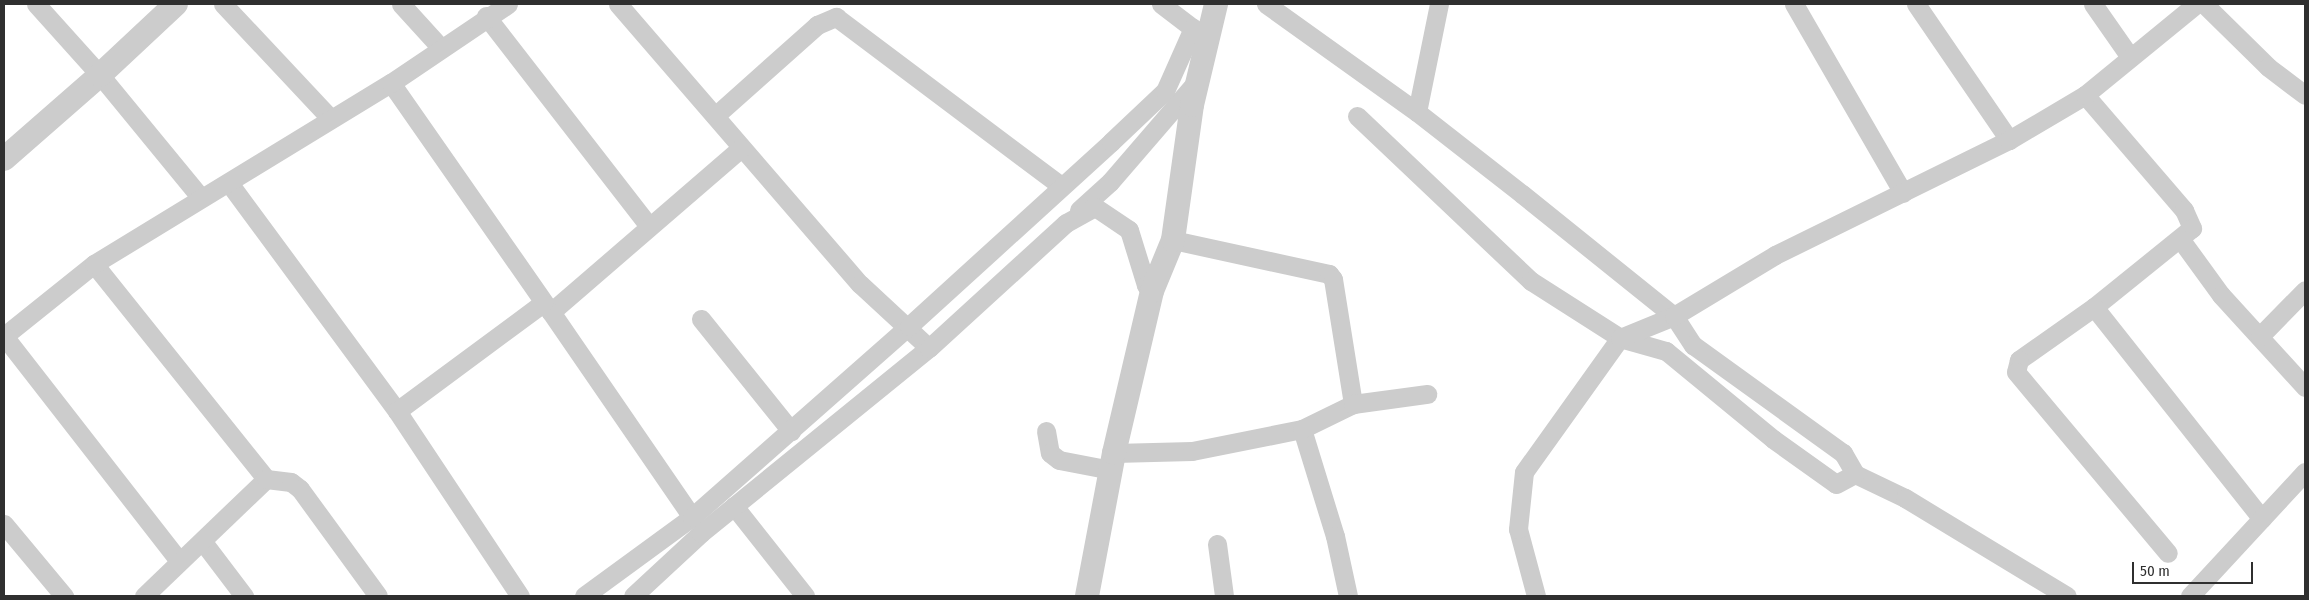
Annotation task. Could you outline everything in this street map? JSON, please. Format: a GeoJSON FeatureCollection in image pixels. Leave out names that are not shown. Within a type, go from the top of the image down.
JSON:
{"type":"FeatureCollection","features":[{"type":"Feature","properties":{"kind":"street"},"geometry":{"type":"LineString","coordinates":[[36,4],[100,75],[201,198]]}},
{"type":"Feature","properties":{"kind":"street"},"geometry":{"type":"LineString","coordinates":[[4,159],[100,75],[176,4]]}},
{"type":"Feature","properties":{"kind":"street"},"geometry":{"type":"LineString","coordinates":[[223,4],[330,118]]}},
{"type":"Feature","properties":{"kind":"street"},"geometry":{"type":"LineString","coordinates":[[401,4],[440,47]]}},
{"type":"Feature","properties":{"kind":"street"},"geometry":{"type":"LineString","coordinates":[[179,561],[4,336],[94,264],[201,198],[229,183],[330,118],[391,83],[440,47],[486,16],[508,4]]}},
{"type":"Feature","properties":{"kind":"street"},"geometry":{"type":"LineString","coordinates":[[618,4],[860,284],[909,326],[929,348]]}},
{"type":"Feature","properties":{"kind":"street"},"geometry":{"type":"LineString","coordinates":[[1161,4],[1201,34]]}},
{"type":"Feature","properties":{"kind":"street"},"geometry":{"type":"LineString","coordinates":[[584,596],[692,517],[909,326],[1165,90],[1201,34],[1216,4]]}},
{"type":"Feature","properties":{"kind":"street"},"geometry":{"type":"LineString","coordinates":[[1266,4],[1417,112],[1674,316],[1693,345],[1843,454],[1855,474],[1905,498],[2067,596]]}},
{"type":"Feature","properties":{"kind":"street"},"geometry":{"type":"LineString","coordinates":[[1417,112],[1439,4]]}},
{"type":"Feature","properties":{"kind":"street"},"geometry":{"type":"LineString","coordinates":[[1794,4],[1903,193]]}},
{"type":"Feature","properties":{"kind":"street"},"geometry":{"type":"LineString","coordinates":[[1916,4],[2009,140]]}},
{"type":"Feature","properties":{"kind":"street"},"geometry":{"type":"LineString","coordinates":[[2093,4],[2130,57]]}},
{"type":"Feature","properties":{"kind":"street"},"geometry":{"type":"LineString","coordinates":[[1536,596],[1518,529],[1524,472],[1620,338],[1674,316],[1775,255],[2009,140],[2085,95],[2196,4]]}},
{"type":"Feature","properties":{"kind":"street"},"geometry":{"type":"LineString","coordinates":[[2204,4],[2268,66],[2305,95]]}},
{"type":"Feature","properties":{"kind":"street"},"geometry":{"type":"LineString","coordinates":[[486,16],[648,225]]}},
{"type":"Feature","properties":{"kind":"street"},"geometry":{"type":"LineString","coordinates":[[715,116],[817,25],[836,17],[1061,186]]}},
{"type":"Feature","properties":{"kind":"street"},"geometry":{"type":"LineString","coordinates":[[1087,596],[1112,462],[1152,291],[1173,240],[1198,80],[1201,34]]}},
{"type":"Feature","properties":{"kind":"street"},"geometry":{"type":"LineString","coordinates":[[641,593],[734,506],[929,348],[1066,223],[1110,182],[1198,80]]}},
{"type":"Feature","properties":{"kind":"street"},"geometry":{"type":"LineString","coordinates":[[391,83],[692,517]]}},
{"type":"Feature","properties":{"kind":"street"},"geometry":{"type":"LineString","coordinates":[[2085,95],[2191,220],[2192,228],[2181,240],[2094,307],[2019,360],[2016,372],[2168,553]]}},
{"type":"Feature","properties":{"kind":"street"},"geometry":{"type":"LineString","coordinates":[[1356,116],[1530,281],[1620,338],[1666,351],[1773,439],[1836,484],[1855,474]]}},
{"type":"Feature","properties":{"kind":"street"},"geometry":{"type":"LineString","coordinates":[[397,411],[547,307],[741,148]]}},
{"type":"Feature","properties":{"kind":"street"},"geometry":{"type":"LineString","coordinates":[[229,183],[397,411],[520,596]]}},
{"type":"Feature","properties":{"kind":"street"},"geometry":{"type":"LineString","coordinates":[[1066,223],[1095,207],[1129,230],[1146,285],[1152,291]]}},
{"type":"Feature","properties":{"kind":"street"},"geometry":{"type":"LineString","coordinates":[[1173,240],[1328,274],[1333,279],[1353,404]]}},
{"type":"Feature","properties":{"kind":"street"},"geometry":{"type":"LineString","coordinates":[[2181,240],[2222,295],[2305,389]]}},
{"type":"Feature","properties":{"kind":"street"},"geometry":{"type":"LineString","coordinates":[[94,264],[266,478],[290,482],[300,489],[378,596]]}},
{"type":"Feature","properties":{"kind":"street"},"geometry":{"type":"LineString","coordinates":[[2260,336],[2305,290]]}},
{"type":"Feature","properties":{"kind":"street"},"geometry":{"type":"LineString","coordinates":[[2094,307],[2262,520]]}},
{"type":"Feature","properties":{"kind":"street"},"geometry":{"type":"LineString","coordinates":[[701,319],[791,430]]}},
{"type":"Feature","properties":{"kind":"street"},"geometry":{"type":"LineString","coordinates":[[1046,431],[1050,453],[1059,460],[1112,462],[1192,451],[1302,429],[1353,404],[1427,394]]}},
{"type":"Feature","properties":{"kind":"street"},"geometry":{"type":"LineString","coordinates":[[1302,429],[1335,536],[1348,596]]}},
{"type":"Feature","properties":{"kind":"street"},"geometry":{"type":"LineString","coordinates":[[2190,596],[2305,472]]}},
{"type":"Feature","properties":{"kind":"street"},"geometry":{"type":"LineString","coordinates":[[144,596],[179,561],[203,542],[266,478]]}},
{"type":"Feature","properties":{"kind":"street"},"geometry":{"type":"LineString","coordinates":[[734,506],[804,596]]}},
{"type":"Feature","properties":{"kind":"street"},"geometry":{"type":"LineString","coordinates":[[4,524],[64,596]]}},
{"type":"Feature","properties":{"kind":"street"},"geometry":{"type":"LineString","coordinates":[[203,542],[244,596]]}},
{"type":"Feature","properties":{"kind":"street"},"geometry":{"type":"LineString","coordinates":[[1218,544],[1224,596]]}}]}
